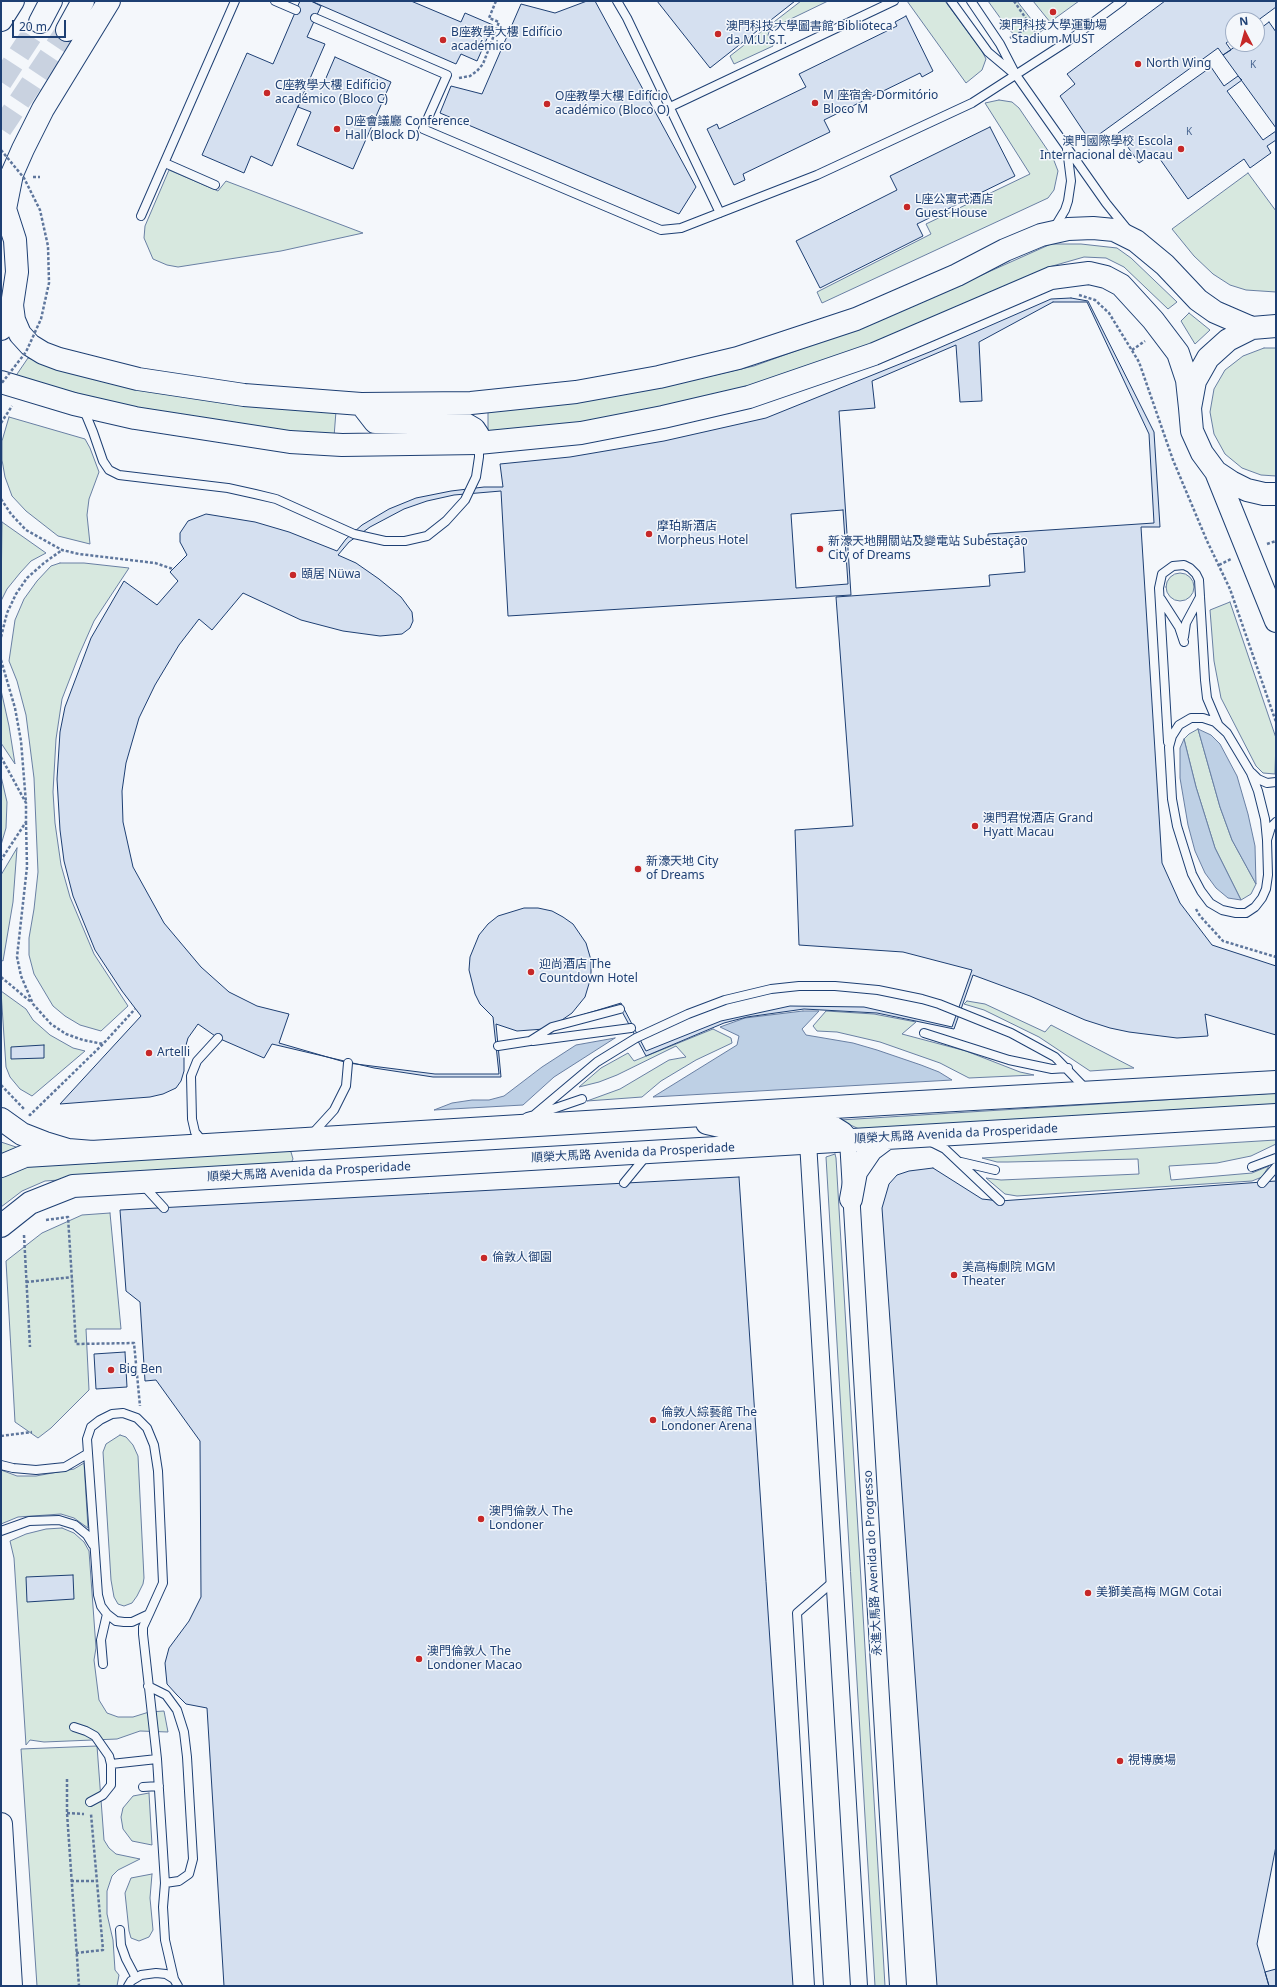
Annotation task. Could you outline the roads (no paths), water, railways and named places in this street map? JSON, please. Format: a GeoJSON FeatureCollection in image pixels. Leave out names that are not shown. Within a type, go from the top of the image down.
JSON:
{"type":"FeatureCollection","features":[{"type":"Feature","properties":{"kind":"main road"},"geometry":{"type":"LineString","coordinates":[[1,20],[13,1]]}},
{"type":"Feature","properties":{"kind":"main road"},"geometry":{"type":"LineString","coordinates":[[40,22],[51,1]]}},
{"type":"Feature","properties":{"kind":"main road"},"geometry":{"type":"LineString","coordinates":[[67,30],[83,1]]}},
{"type":"Feature","properties":{"kind":"main road"},"geometry":{"type":"LineString","coordinates":[[1,329],[12,305],[17,272],[15,240],[3,205],[12,174],[43,109],[109,1]]}},
{"type":"Feature","properties":{"kind":"main road"},"geometry":{"type":"LineString","coordinates":[[12,305],[14,320],[20,334],[30,345],[43,353],[59,360],[138,379],[236,394],[361,404],[471,403],[576,392],[659,377],[738,358],[856,319],[957,275],[1005,250],[1041,235],[1068,229],[1093,228],[1114,230],[1136,240],[1165,265],[1198,300],[1215,312],[1252,328]]}},
{"type":"Feature","properties":{"kind":"main road"},"geometry":{"type":"LineString","coordinates":[[1,383],[74,404],[135,418],[290,442],[342,445],[478,443],[581,433],[663,417],[749,397],[874,354],[1051,278],[1089,273],[1106,277],[1121,285],[1153,320],[1178,353],[1187,380],[1192,431],[1202,453],[1216,472],[1276,621]]}},
{"type":"Feature","properties":{"kind":"main road"},"geometry":{"type":"LineString","coordinates":[[1190,408],[1195,382],[1208,358],[1228,340],[1252,328],[1276,326]]}},
{"type":"Feature","properties":{"kind":"main road"},"geometry":{"type":"LineString","coordinates":[[361,404],[375,422],[462,422],[474,429],[478,435],[478,443]]}},
{"type":"Feature","properties":{"kind":"main road"},"geometry":{"type":"LineString","coordinates":[[1216,472],[1230,482],[1247,490],[1264,494],[1276,494]]}},
{"type":"Feature","properties":{"kind":"main road"},"geometry":{"type":"LineString","coordinates":[[1,1166],[25,1156],[1276,1082]]}},
{"type":"Feature","properties":{"kind":"main road","name":"順榮大馬路 Avenida da Prosperidade"},"geometry":{"type":"LineString","coordinates":[[1,1226],[34,1201],[73,1186],[1276,1115]]}},
{"type":"Feature","properties":{"kind":"main road"},"geometry":{"type":"LineString","coordinates":[[682,1117],[742,1131],[825,1125],[834,1128],[848,1140]]}},
{"type":"Feature","properties":{"kind":"main road"},"geometry":{"type":"LineString","coordinates":[[1,1119],[22,1134],[45,1143],[68,1150],[93,1152]]}},
{"type":"Feature","properties":{"kind":"main road"},"geometry":{"type":"LineString","coordinates":[[851,1199],[856,1172],[871,1150],[896,1137]]}},
{"type":"Feature","properties":{"kind":"main road"},"geometry":{"type":"LineString","coordinates":[[306,1139],[308,1172]]}},
{"type":"Feature","properties":{"kind":"main road"},"geometry":{"type":"LineString","coordinates":[[1,1824],[11,1986]]}},
{"type":"Feature","properties":{"kind":"street","name":"永進大馬路 Avenida do Progresso"},"geometry":{"type":"LineString","coordinates":[[848,1140],[898,1986]]}},
{"type":"Feature","properties":{"kind":"street"},"geometry":{"type":"LineString","coordinates":[[808,1142],[859,1986]]}},
{"type":"Feature","properties":{"kind":"lane"},"geometry":{"type":"LineString","coordinates":[[141,216],[235,1]]}},
{"type":"Feature","properties":{"kind":"lane"},"geometry":{"type":"LineString","coordinates":[[274,1],[296,10]]}},
{"type":"Feature","properties":{"kind":"lane"},"geometry":{"type":"LineString","coordinates":[[617,1],[627,18],[720,213]]}},
{"type":"Feature","properties":{"kind":"lane"},"geometry":{"type":"LineString","coordinates":[[670,107],[894,1]]}},
{"type":"Feature","properties":{"kind":"lane"},"geometry":{"type":"LineString","coordinates":[[951,1],[988,52],[1016,75]]}},
{"type":"Feature","properties":{"kind":"lane"},"geometry":{"type":"LineString","coordinates":[[971,1],[1000,44],[1016,75],[1106,203],[1136,240]]}},
{"type":"Feature","properties":{"kind":"lane"},"geometry":{"type":"LineString","coordinates":[[315,18],[446,75],[423,129],[661,230],[681,228],[817,175],[972,103],[1050,53],[1122,1]]}},
{"type":"Feature","properties":{"kind":"lane"},"geometry":{"type":"LineString","coordinates":[[1041,235],[1056,225],[1066,205],[1071,181],[1066,145]]}},
{"type":"Feature","properties":{"kind":"lane"},"geometry":{"type":"LineString","coordinates":[[165,163],[215,185]]}},
{"type":"Feature","properties":{"kind":"lane"},"geometry":{"type":"LineString","coordinates":[[74,404],[86,415],[103,461],[109,470],[119,475],[228,488],[255,494],[293,506],[354,534],[385,541],[405,541],[427,536],[446,521],[465,500],[476,477],[479,457],[478,443]]}},
{"type":"Feature","properties":{"kind":"lane"},"geometry":{"type":"LineString","coordinates":[[1169,761],[1169,748],[1172,736],[1179,725],[1191,718],[1203,718],[1215,722],[1227,733],[1251,773],[1262,806],[1267,840],[1267,882],[1262,898],[1255,907],[1246,912],[1236,913],[1222,910],[1210,903],[1201,891],[1192,874],[1184,852],[1172,799],[1169,761],[1160,581],[1162,574],[1173,566],[1184,565],[1196,574],[1199,580],[1207,698],[1211,710],[1220,726]]}},
{"type":"Feature","properties":{"kind":"lane"},"geometry":{"type":"LineString","coordinates":[[1160,596],[1179,627],[1184,642],[1186,623],[1201,596]]}},
{"type":"Feature","properties":{"kind":"lane"},"geometry":{"type":"LineString","coordinates":[[1251,773],[1258,779],[1267,783],[1276,782]]}},
{"type":"Feature","properties":{"kind":"lane"},"geometry":{"type":"LineString","coordinates":[[1267,840],[1271,827],[1276,822]]}},
{"type":"Feature","properties":{"kind":"lane"},"geometry":{"type":"LineString","coordinates":[[534,1116],[597,1062],[636,1038],[688,1014],[732,998],[770,989],[799,986],[835,986],[871,989],[922,999],[960,1012],[1011,1033],[1055,1057],[1068,1068],[1089,1093]]}},
{"type":"Feature","properties":{"kind":"lane"},"geometry":{"type":"LineString","coordinates":[[530,1041],[552,1027],[620,1009]]}},
{"type":"Feature","properties":{"kind":"lane"},"geometry":{"type":"LineString","coordinates":[[498,1046],[631,1028]]}},
{"type":"Feature","properties":{"kind":"lane"},"geometry":{"type":"LineString","coordinates":[[924,1033],[1009,1060],[1052,1069],[1068,1068]]}},
{"type":"Feature","properties":{"kind":"lane"},"geometry":{"type":"LineString","coordinates":[[183,1147],[191,1131],[192,1119],[190,1085],[192,1072],[197,1061],[205,1050],[218,1038]]}},
{"type":"Feature","properties":{"kind":"lane"},"geometry":{"type":"LineString","coordinates":[[306,1139],[334,1110],[346,1086],[348,1063]]}},
{"type":"Feature","properties":{"kind":"lane"},"geometry":{"type":"LineString","coordinates":[[486,1129],[534,1116],[582,1099]]}},
{"type":"Feature","properties":{"kind":"lane"},"geometry":{"type":"LineString","coordinates":[[192,1119],[196,1132],[206,1145]]}},
{"type":"Feature","properties":{"kind":"lane"},"geometry":{"type":"LineString","coordinates":[[896,1137],[929,1140],[945,1149],[1000,1201]]}},
{"type":"Feature","properties":{"kind":"lane"},"geometry":{"type":"LineString","coordinates":[[624,1183],[650,1152]]}},
{"type":"Feature","properties":{"kind":"lane"},"geometry":{"type":"LineString","coordinates":[[1252,1168],[1276,1158]]}},
{"type":"Feature","properties":{"kind":"lane"},"geometry":{"type":"LineString","coordinates":[[959,1161],[977,1167],[995,1170]]}},
{"type":"Feature","properties":{"kind":"lane"},"geometry":{"type":"LineString","coordinates":[[1262,1183],[1276,1167]]}},
{"type":"Feature","properties":{"kind":"lane"},"geometry":{"type":"LineString","coordinates":[[140,1182],[164,1208]]}},
{"type":"Feature","properties":{"kind":"lane"},"geometry":{"type":"LineString","coordinates":[[149,1614],[132,1622],[116,1621],[107,1614],[101,1606],[98,1596],[87,1439],[92,1428],[100,1420],[112,1414],[123,1413],[137,1418],[142,1423],[154,1445],[158,1471],[163,1549],[163,1582],[149,1614],[143,1627],[159,1786],[165,1883],[163,1907],[164,1940],[176,1982]]}},
{"type":"Feature","properties":{"kind":"lane"},"geometry":{"type":"LineString","coordinates":[[1,1465],[31,1470],[66,1468],[87,1454]]}},
{"type":"Feature","properties":{"kind":"lane"},"geometry":{"type":"LineString","coordinates":[[1,1531],[29,1521],[59,1520],[75,1525],[87,1535],[94,1547]]}},
{"type":"Feature","properties":{"kind":"lane"},"geometry":{"type":"LineString","coordinates":[[819,1986],[797,1613],[835,1580]]}},
{"type":"Feature","properties":{"kind":"lane"},"geometry":{"type":"LineString","coordinates":[[103,1664],[100,1640],[107,1614]]}},
{"type":"Feature","properties":{"kind":"lane"},"geometry":{"type":"LineString","coordinates":[[148,1683],[166,1695],[177,1710],[184,1732],[187,1757],[193,1859],[189,1874],[179,1882],[165,1883]]}},
{"type":"Feature","properties":{"kind":"lane"},"geometry":{"type":"LineString","coordinates":[[74,1728],[86,1731],[95,1736],[109,1756],[111,1764],[111,1784],[103,1795],[90,1802]]}},
{"type":"Feature","properties":{"kind":"lane"},"geometry":{"type":"LineString","coordinates":[[111,1764],[157,1759]]}},
{"type":"Feature","properties":{"kind":"lane"},"geometry":{"type":"LineString","coordinates":[[142,1787],[159,1786]]}},
{"type":"Feature","properties":{"kind":"lane"},"geometry":{"type":"LineString","coordinates":[[120,1930],[121,1945],[126,1960],[136,1978]]}},
{"type":"Feature","properties":{"kind":"lane"},"geometry":{"type":"LineString","coordinates":[[128,1986],[136,1978],[147,1973],[166,1974],[176,1982]]}},
{"type":"Feature","properties":{"kind":"water"},"geometry":{"type":"Polygon","coordinates":[[[1198,729],[1211,735],[1220,744],[1237,776],[1255,846],[1256,884],[1232,840],[1220,807],[1198,729]]]}},
{"type":"Feature","properties":{"kind":"water"},"geometry":{"type":"Polygon","coordinates":[[[1184,739],[1196,787],[1215,848],[1241,900],[1228,898],[1216,888],[1205,873],[1195,851],[1188,825],[1180,778],[1180,748],[1184,739]]]}},
{"type":"Feature","properties":{"kind":"water"},"geometry":{"type":"Polygon","coordinates":[[[803,1011],[819,1011],[802,1029],[806,1035],[853,1043],[877,1050],[939,1072],[952,1080],[653,1097],[737,1045],[739,1036],[720,1027],[745,1018],[803,1011]]]}},
{"type":"Feature","properties":{"kind":"water"},"geometry":{"type":"Polygon","coordinates":[[[615,1038],[554,1077],[523,1105],[434,1110],[452,1103],[472,1100],[489,1100],[504,1096],[542,1067],[576,1045],[615,1038]]]}},
{"type":"Feature","properties":{"kind":"tunnel"},"geometry":{"type":"LineString","coordinates":[[1,82],[40,22]]}},
{"type":"Feature","properties":{"kind":"tunnel"},"geometry":{"type":"LineString","coordinates":[[1,129],[67,30]]}},
{"type":"Feature","properties":{"kind":"place","name":"澳門科技大學運動場 Stadium MUST"},"geometry":{"type":"Point","coordinates":[1053,12]}},
{"type":"Feature","properties":{"kind":"place","name":"澳門科技大學圖書館 Biblioteca da M.U.S.T."},"geometry":{"type":"Point","coordinates":[718,34]}},
{"type":"Feature","properties":{"kind":"place","name":"B座教學大樓 Edifício académico"},"geometry":{"type":"Point","coordinates":[443,40]}},
{"type":"Feature","properties":{"kind":"place","name":"North Wing"},"geometry":{"type":"Point","coordinates":[1138,64]}},
{"type":"Feature","properties":{"kind":"place","name":"C座教學大樓 Edifício académico (Bloco C)"},"geometry":{"type":"Point","coordinates":[267,93]}},
{"type":"Feature","properties":{"kind":"place","name":"M 座宿舍 Dormitório Bloco M"},"geometry":{"type":"Point","coordinates":[815,103]}},
{"type":"Feature","properties":{"kind":"place","name":"O座教學大樓 Edifício académico (Bloco O)"},"geometry":{"type":"Point","coordinates":[547,104]}},
{"type":"Feature","properties":{"kind":"place","name":"D座會議廳 Conference Hall (Block D)"},"geometry":{"type":"Point","coordinates":[337,129]}},
{"type":"Feature","properties":{"kind":"place","name":"澳門國際學校 Escola Internacional de Macau"},"geometry":{"type":"Point","coordinates":[1181,149]}},
{"type":"Feature","properties":{"kind":"place","name":"L座公寓式酒店 Guest House"},"geometry":{"type":"Point","coordinates":[907,207]}},
{"type":"Feature","properties":{"kind":"place","name":"摩珀斯酒店 Morpheus Hotel"},"geometry":{"type":"Point","coordinates":[649,534]}},
{"type":"Feature","properties":{"kind":"place","name":"新濠天地開關站及變電站 Subestação City of Dreams"},"geometry":{"type":"Point","coordinates":[820,549]}},
{"type":"Feature","properties":{"kind":"place","name":"頤居 Nüwa"},"geometry":{"type":"Point","coordinates":[293,575]}},
{"type":"Feature","properties":{"kind":"place","name":"澳門君悅酒店 Grand Hyatt Macau"},"geometry":{"type":"Point","coordinates":[975,826]}},
{"type":"Feature","properties":{"kind":"place","name":"新濠天地 City of Dreams"},"geometry":{"type":"Point","coordinates":[638,869]}},
{"type":"Feature","properties":{"kind":"place","name":"迎尚酒店 The Countdown Hotel"},"geometry":{"type":"Point","coordinates":[531,972]}},
{"type":"Feature","properties":{"kind":"place","name":"Artelli"},"geometry":{"type":"Point","coordinates":[149,1053]}},
{"type":"Feature","properties":{"kind":"place","name":"倫敦人御園"},"geometry":{"type":"Point","coordinates":[484,1258]}},
{"type":"Feature","properties":{"kind":"place","name":"美高梅劇院 MGM Theater"},"geometry":{"type":"Point","coordinates":[954,1275]}},
{"type":"Feature","properties":{"kind":"place","name":"Big Ben"},"geometry":{"type":"Point","coordinates":[111,1370]}},
{"type":"Feature","properties":{"kind":"place","name":"倫敦人綜藝館 The Londoner Arena"},"geometry":{"type":"Point","coordinates":[653,1420]}},
{"type":"Feature","properties":{"kind":"place","name":"澳門倫敦人 The Londoner"},"geometry":{"type":"Point","coordinates":[481,1519]}},
{"type":"Feature","properties":{"kind":"place","name":"美獅美高梅 MGM Cotai"},"geometry":{"type":"Point","coordinates":[1088,1593]}},
{"type":"Feature","properties":{"kind":"place","name":"澳門倫敦人 The Londoner Macao"},"geometry":{"type":"Point","coordinates":[419,1659]}},
{"type":"Feature","properties":{"kind":"place","name":"視博廣場"},"geometry":{"type":"Point","coordinates":[1120,1761]}}]}
